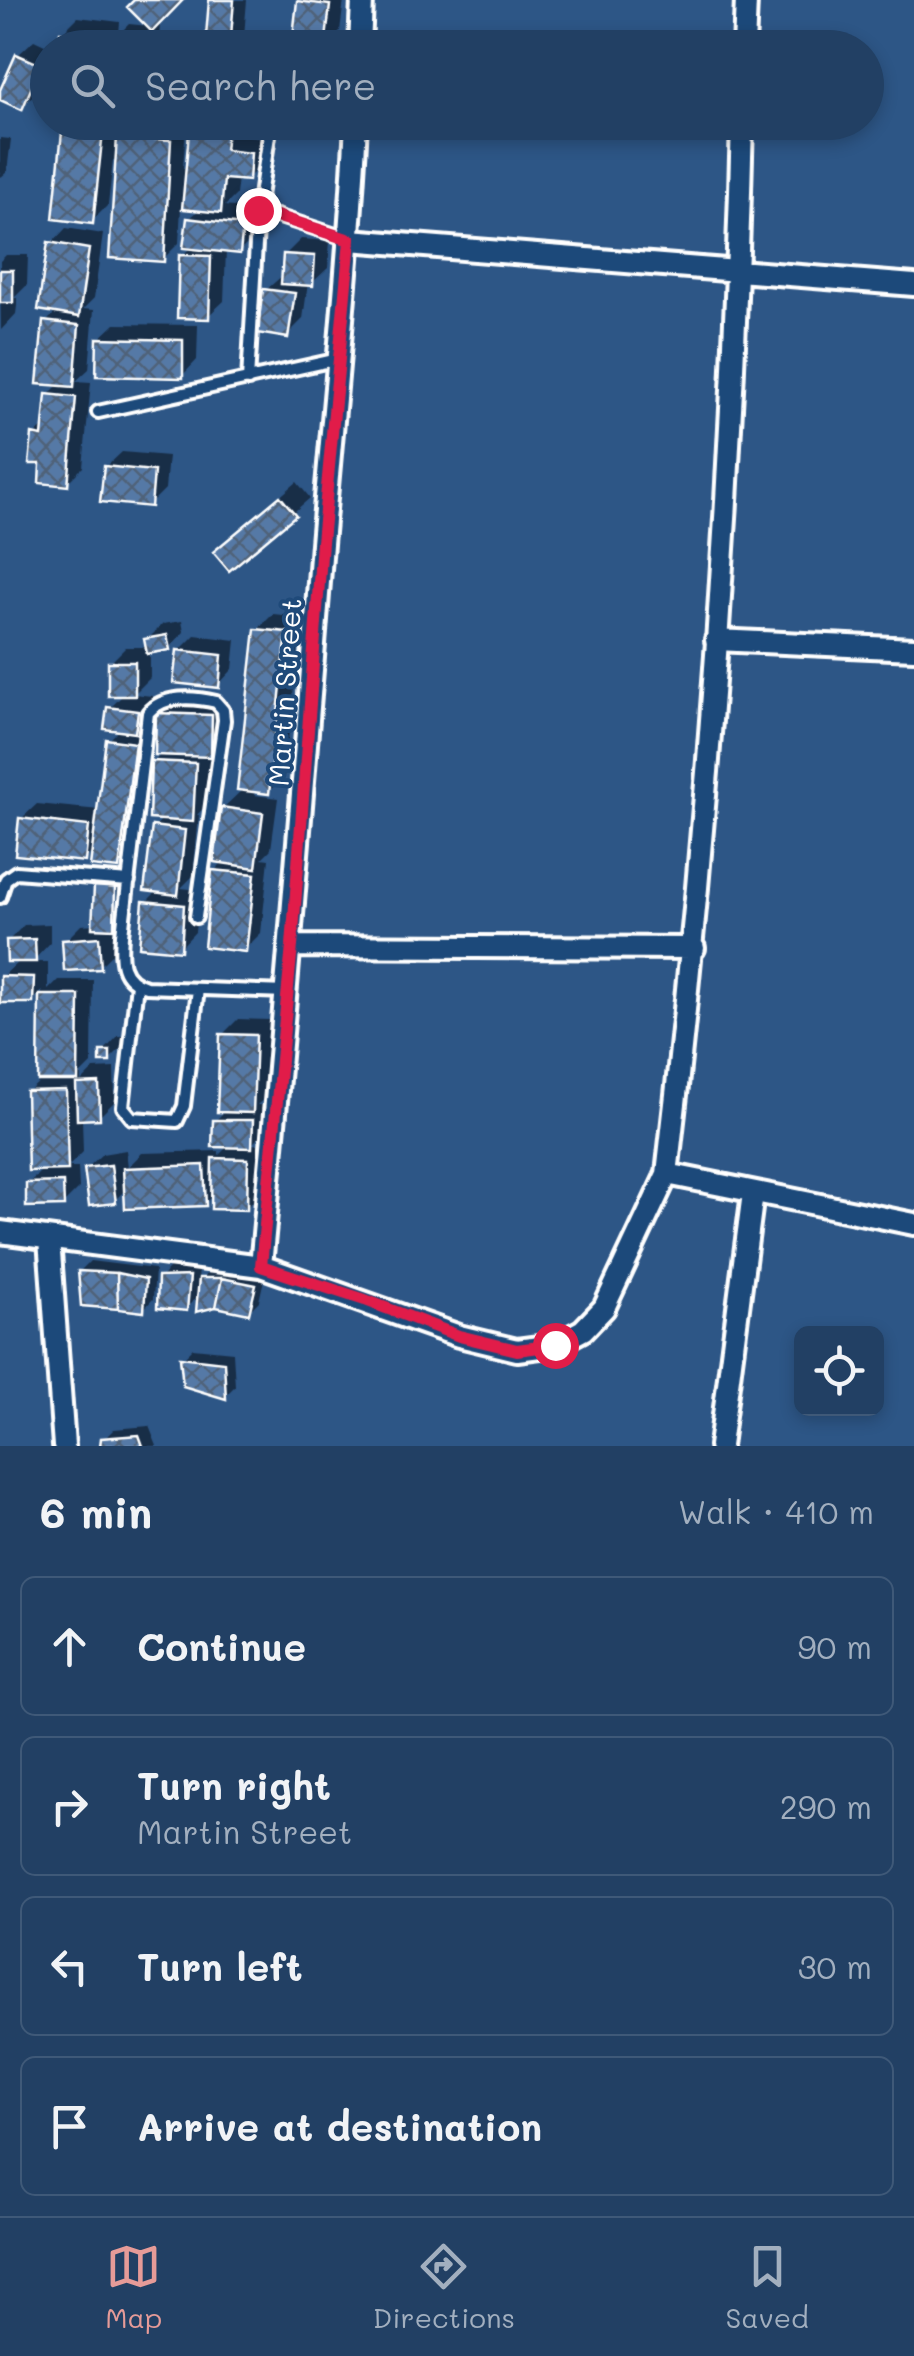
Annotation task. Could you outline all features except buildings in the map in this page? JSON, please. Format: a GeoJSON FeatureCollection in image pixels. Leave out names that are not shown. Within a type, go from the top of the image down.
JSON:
{"type":"FeatureCollection","features":[{"type":"Feature","properties":{"kind":"street"},"geometry":{"type":"LineString","coordinates":[[361,30],[362,0]]}},
{"type":"Feature","properties":{"kind":"street"},"geometry":{"type":"LineString","coordinates":[[745,30],[746,0]]}},
{"type":"Feature","properties":{"kind":"street","name":"Martin Street"},"geometry":{"type":"LineString","coordinates":[[261,1266],[292,946],[355,140]]}},
{"type":"Feature","properties":{"kind":"street"},"geometry":{"type":"LineString","coordinates":[[0,1232],[261,1266],[459,1336],[517,1350],[555,1345],[583,1330],[604,1308],[667,1174],[694,948],[738,274],[742,140]]}},
{"type":"Feature","properties":{"kind":"street"},"geometry":{"type":"LineString","coordinates":[[350,240],[738,274],[914,285]]}},
{"type":"Feature","properties":{"kind":"street"},"geometry":{"type":"LineString","coordinates":[[716,640],[914,649]]}},
{"type":"Feature","properties":{"kind":"street"},"geometry":{"type":"LineString","coordinates":[[292,946],[694,948]]}},
{"type":"Feature","properties":{"kind":"street"},"geometry":{"type":"LineString","coordinates":[[667,1174],[914,1224]]}},
{"type":"Feature","properties":{"kind":"street"},"geometry":{"type":"LineString","coordinates":[[720,1446],[752,1192]]}},
{"type":"Feature","properties":{"kind":"street"},"geometry":{"type":"LineString","coordinates":[[49,1239],[64,1446]]}},
{"type":"Feature","properties":{"kind":"lane"},"geometry":{"type":"LineString","coordinates":[[248,380],[258,210],[268,140]]}},
{"type":"Feature","properties":{"kind":"lane"},"geometry":{"type":"LineString","coordinates":[[258,210],[350,240]]}},
{"type":"Feature","properties":{"kind":"lane"},"geometry":{"type":"LineString","coordinates":[[98,412],[339,359]]}},
{"type":"Feature","properties":{"kind":"lane"},"geometry":{"type":"LineString","coordinates":[[196,917],[224,720],[216,702],[170,700],[148,713],[120,959],[124,972],[137,984],[288,992]]}},
{"type":"Feature","properties":{"kind":"lane"},"geometry":{"type":"LineString","coordinates":[[0,897],[6,878],[16,872],[129,882]]}},
{"type":"Feature","properties":{"kind":"lane"},"geometry":{"type":"LineString","coordinates":[[137,984],[122,1102],[132,1118],[168,1123],[177,1121],[184,1106],[198,989]]}},
{"type":"Feature","properties":{"kind":"route"},"geometry":{"type":"LineString","coordinates":[[258,210],[350,240],[322,542],[292,946],[261,1266],[459,1336],[517,1350],[555,1345]]}}]}
